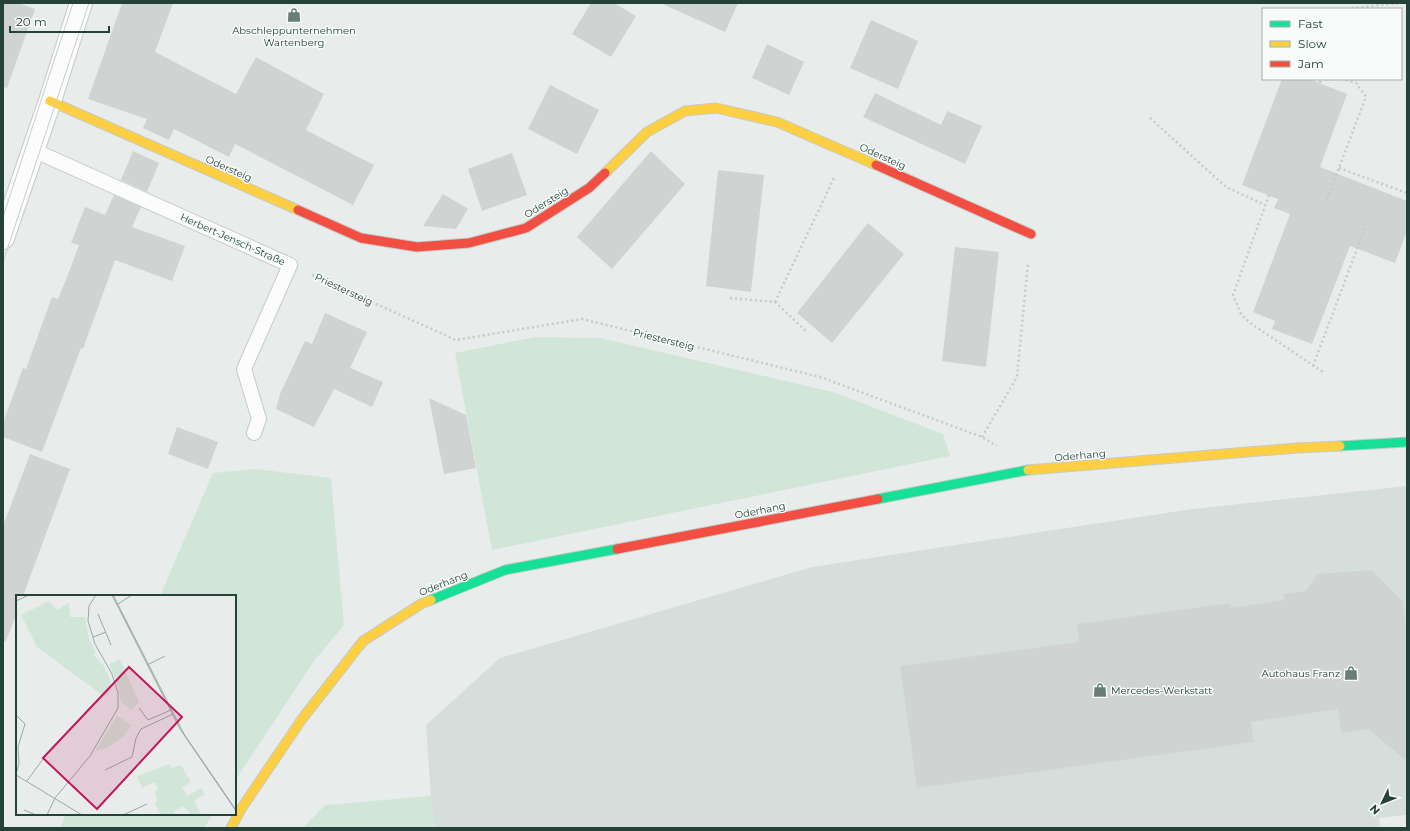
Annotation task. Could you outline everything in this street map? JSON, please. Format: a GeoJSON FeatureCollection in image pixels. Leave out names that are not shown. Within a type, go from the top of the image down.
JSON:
{"type":"FeatureCollection","features":[{"type":"Feature","properties":{"kind":"street"},"geometry":{"type":"LineString","coordinates":[[3,238],[50,101],[81,3]]}},
{"type":"Feature","properties":{"kind":"street","name":"Odersteig"},"geometry":{"type":"LineString","coordinates":[[50,101],[361,238],[416,247],[470,243],[526,228],[589,188],[647,132],[685,111],[716,108],[777,122],[1031,234]]}},
{"type":"Feature","properties":{"kind":"street","name":"Oderhang"},"geometry":{"type":"LineString","coordinates":[[231,828],[241,809],[302,719],[363,641],[421,604],[505,570],[1034,469],[1297,448],[1407,442]]}},
{"type":"Feature","properties":{"kind":"lane","name":"Herbert-Jensch-Straße"},"geometry":{"type":"LineString","coordinates":[[33,150],[290,265],[244,369],[259,419],[254,433]]}},
{"type":"Feature","properties":{"kind":"path"},"geometry":{"type":"LineString","coordinates":[[1353,8],[1401,3]]}},
{"type":"Feature","properties":{"kind":"path"},"geometry":{"type":"LineString","coordinates":[[1327,199],[1366,96],[1356,83],[1346,80]]}},
{"type":"Feature","properties":{"kind":"path"},"geometry":{"type":"LineString","coordinates":[[1150,118],[1226,187],[1266,205]]}},
{"type":"Feature","properties":{"kind":"path"},"geometry":{"type":"LineString","coordinates":[[775,302],[847,152]]}},
{"type":"Feature","properties":{"kind":"path"},"geometry":{"type":"LineString","coordinates":[[1339,168],[1407,193]]}},
{"type":"Feature","properties":{"kind":"path"},"geometry":{"type":"LineString","coordinates":[[1269,195],[1233,295],[1241,314],[1250,323],[1323,372]]}},
{"type":"Feature","properties":{"kind":"path"},"geometry":{"type":"LineString","coordinates":[[1313,366],[1366,225]]}},
{"type":"Feature","properties":{"kind":"path"},"geometry":{"type":"LineString","coordinates":[[982,437],[1017,377],[1031,234]]}},
{"type":"Feature","properties":{"kind":"path","name":"Priestersteig"},"geometry":{"type":"LineString","coordinates":[[290,265],[456,340],[582,318],[820,377],[982,437],[1034,469]]}},
{"type":"Feature","properties":{"kind":"path"},"geometry":{"type":"LineString","coordinates":[[730,298],[775,302],[806,331]]}},
{"type":"Feature","properties":{"kind":"shaded area"},"geometry":{"type":"Polygon","coordinates":[[[1407,486],[1407,815],[1379,818],[1380,828],[435,828],[426,725],[500,658],[812,567],[1192,509],[1407,486]]]}},
{"type":"Feature","properties":{"kind":"green space"},"geometry":{"type":"Polygon","coordinates":[[[535,337],[600,338],[833,392],[943,434],[950,456],[492,550],[455,353],[535,337]]]}},
{"type":"Feature","properties":{"kind":"green space"},"geometry":{"type":"Polygon","coordinates":[[[255,469],[331,478],[344,625],[314,661],[236,779],[236,595],[160,595],[213,473],[255,469]]]}},
{"type":"Feature","properties":{"kind":"green space"},"geometry":{"type":"Polygon","coordinates":[[[431,796],[435,828],[303,828],[325,805],[431,796]]]}},
{"type":"Feature","properties":{"kind":"green space"},"geometry":{"type":"Polygon","coordinates":[[[66,815],[212,815],[204,828],[60,828],[66,815]]]}},
{"type":"Feature","properties":{"kind":"building"},"geometry":{"type":"Polygon","coordinates":[[[3,3],[18,3],[35,9],[7,88],[3,87],[3,3]]]}},
{"type":"Feature","properties":{"kind":"building"},"geometry":{"type":"Polygon","coordinates":[[[122,3],[173,3],[155,52],[236,94],[256,57],[324,94],[306,130],[374,165],[353,205],[235,144],[229,157],[174,129],[169,140],[143,128],[147,119],[88,99],[122,3]]]}},
{"type":"Feature","properties":{"kind":"building"},"geometry":{"type":"Polygon","coordinates":[[[591,3],[614,3],[636,16],[611,57],[572,34],[591,3]]]}},
{"type":"Feature","properties":{"kind":"building"},"geometry":{"type":"Polygon","coordinates":[[[660,3],[738,3],[725,32],[660,3]]]}},
{"type":"Feature","properties":{"kind":"building"},"geometry":{"type":"Polygon","coordinates":[[[871,20],[918,41],[898,89],[850,68],[871,20]]]}},
{"type":"Feature","properties":{"kind":"building"},"geometry":{"type":"Polygon","coordinates":[[[767,44],[804,62],[789,95],[752,78],[767,44]]]}},
{"type":"Feature","properties":{"kind":"building"},"geometry":{"type":"Polygon","coordinates":[[[1282,80],[1312,80],[1347,94],[1320,167],[1407,201],[1407,231],[1395,263],[1350,246],[1312,344],[1272,329],[1275,321],[1253,312],[1290,214],[1274,208],[1278,199],[1242,185],[1282,80]]]}},
{"type":"Feature","properties":{"kind":"building"},"geometry":{"type":"Polygon","coordinates":[[[550,85],[599,110],[577,154],[528,129],[550,85]]]}},
{"type":"Feature","properties":{"kind":"building"},"geometry":{"type":"Polygon","coordinates":[[[875,93],[941,125],[947,111],[982,126],[965,164],[863,117],[875,93]]]}},
{"type":"Feature","properties":{"kind":"building"},"geometry":{"type":"Polygon","coordinates":[[[133,151],[159,163],[147,192],[121,180],[133,151]]]}},
{"type":"Feature","properties":{"kind":"building"},"geometry":{"type":"Polygon","coordinates":[[[651,151],[685,184],[612,269],[577,237],[651,151]]]}},
{"type":"Feature","properties":{"kind":"building"},"geometry":{"type":"Polygon","coordinates":[[[512,153],[527,195],[482,211],[468,169],[512,153]]]}},
{"type":"Feature","properties":{"kind":"building"},"geometry":{"type":"Polygon","coordinates":[[[718,170],[764,175],[751,292],[706,286],[718,170]]]}},
{"type":"Feature","properties":{"kind":"building"},"geometry":{"type":"Polygon","coordinates":[[[443,194],[468,209],[456,229],[423,226],[443,194]]]}},
{"type":"Feature","properties":{"kind":"building"},"geometry":{"type":"Polygon","coordinates":[[[114,195],[141,207],[132,227],[185,246],[172,281],[115,260],[83,349],[81,348],[42,452],[3,437],[3,423],[23,368],[26,369],[52,297],[58,299],[69,272],[79,245],[71,243],[85,207],[105,215],[114,195]]]}},
{"type":"Feature","properties":{"kind":"building"},"geometry":{"type":"Polygon","coordinates":[[[868,223],[904,254],[832,343],[797,313],[868,223]]]}},
{"type":"Feature","properties":{"kind":"building"},"geometry":{"type":"Polygon","coordinates":[[[955,247],[999,252],[986,367],[942,361],[955,247]]]}},
{"type":"Feature","properties":{"kind":"building"},"geometry":{"type":"Polygon","coordinates":[[[325,313],[367,332],[350,368],[383,382],[372,407],[334,389],[314,427],[276,409],[280,394],[305,341],[312,344],[325,313]]]}},
{"type":"Feature","properties":{"kind":"building"},"geometry":{"type":"Polygon","coordinates":[[[429,398],[466,415],[476,468],[444,474],[429,398]]]}},
{"type":"Feature","properties":{"kind":"building"},"geometry":{"type":"Polygon","coordinates":[[[177,427],[218,442],[208,469],[168,454],[177,427]]]}},
{"type":"Feature","properties":{"kind":"building"},"geometry":{"type":"Polygon","coordinates":[[[30,454],[70,469],[23,595],[16,595],[16,615],[6,641],[3,641],[3,526],[30,454]]]}},
{"type":"Feature","properties":{"kind":"building","name":"Mercedes-Werkstatt"},"geometry":{"type":"Polygon","coordinates":[[[1372,570],[1403,602],[1407,638],[1407,761],[1368,729],[1341,733],[1338,709],[1251,722],[1254,742],[917,788],[900,666],[1079,642],[1077,624],[1231,603],[1231,608],[1284,600],[1283,594],[1305,591],[1318,574],[1372,570]]]}},
{"type":"Feature","properties":{"kind":"tram line"},"geometry":{"type":"LineString","coordinates":[[3,217],[73,3]]}},
{"type":"Feature","properties":{"kind":"tram line"},"geometry":{"type":"LineString","coordinates":[[3,262],[89,3]]}},
{"type":"Feature","properties":{"kind":"traffic: fast"},"geometry":{"type":"LineString","coordinates":[[1340,446],[1407,442]]}},
{"type":"Feature","properties":{"kind":"traffic: fast"},"geometry":{"type":"LineString","coordinates":[[878,499],[1028,470]]}},
{"type":"Feature","properties":{"kind":"traffic: fast"},"geometry":{"type":"LineString","coordinates":[[431,600],[505,570],[617,549]]}},
{"type":"Feature","properties":{"kind":"traffic: slow"},"geometry":{"type":"LineString","coordinates":[[50,101],[298,210]]}},
{"type":"Feature","properties":{"kind":"traffic: slow"},"geometry":{"type":"LineString","coordinates":[[605,173],[647,132],[685,111],[716,108],[777,122],[876,165]]}},
{"type":"Feature","properties":{"kind":"traffic: slow"},"geometry":{"type":"LineString","coordinates":[[1028,470],[1297,448],[1340,446]]}},
{"type":"Feature","properties":{"kind":"traffic: slow"},"geometry":{"type":"LineString","coordinates":[[231,828],[241,809],[302,719],[363,641],[421,604],[431,600]]}},
{"type":"Feature","properties":{"kind":"traffic: jam"},"geometry":{"type":"LineString","coordinates":[[876,165],[1031,234]]}},
{"type":"Feature","properties":{"kind":"traffic: jam"},"geometry":{"type":"LineString","coordinates":[[298,210],[361,238],[417,247],[469,243],[526,228],[589,188],[605,173]]}},
{"type":"Feature","properties":{"kind":"traffic: jam"},"geometry":{"type":"LineString","coordinates":[[617,549],[878,499]]}},
{"type":"Feature","properties":{"kind":"place","name":"Abschleppunternehmen Wartenberg"},"geometry":{"type":"Point","coordinates":[294,15]}},
{"type":"Feature","properties":{"kind":"place","name":"Autohaus Franz"},"geometry":{"type":"Point","coordinates":[1351,673]}},
{"type":"Feature","properties":{"kind":"place","name":"Mercedes-Werkstatt"},"geometry":{"type":"Point","coordinates":[1100,690]}}]}
